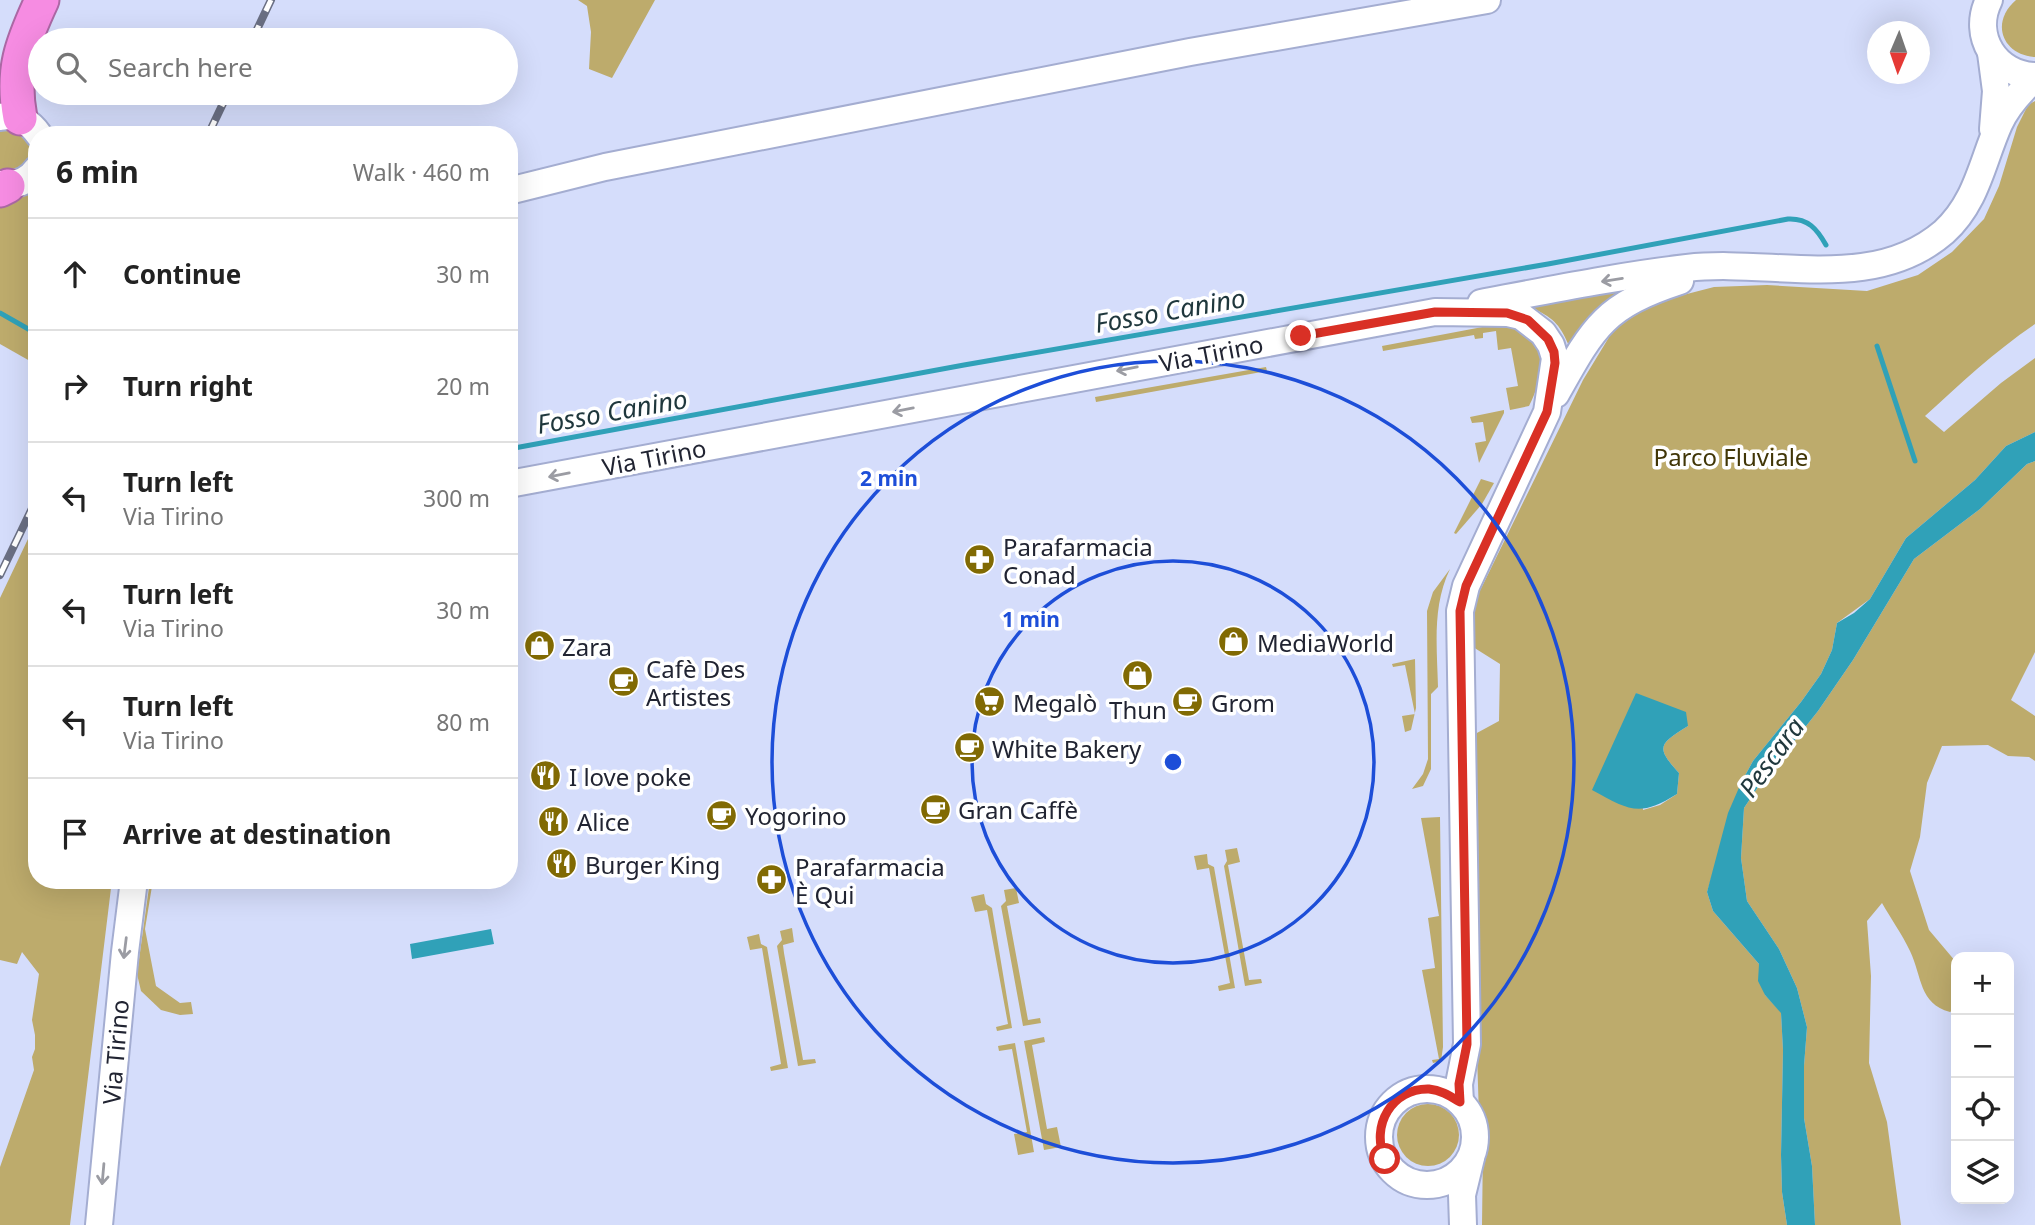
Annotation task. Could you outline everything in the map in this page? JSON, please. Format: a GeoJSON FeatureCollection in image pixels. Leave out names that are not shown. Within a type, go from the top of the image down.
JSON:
{"type":"FeatureCollection","features":[{"type":"Feature","properties":{"kind":"highway"},"geometry":{"type":"LineString","coordinates":[[29,28],[42,0]]}},
{"type":"Feature","properties":{"kind":"highway"},"geometry":{"type":"LineString","coordinates":[[20,123],[16,76],[18,57],[28,30]]}},
{"type":"Feature","properties":{"kind":"street"},"geometry":{"type":"LineString","coordinates":[[518,189],[605,167],[1176,55],[1487,0]]}},
{"type":"Feature","properties":{"kind":"street"},"geometry":{"type":"LineString","coordinates":[[1435,312],[1687,268],[1728,265],[1859,269],[1908,255],[1934,240],[1967,206],[2009,106],[2035,77],[2016,73],[1991,53],[1984,37],[1979,7]]}},
{"type":"Feature","properties":{"kind":"street"},"geometry":{"type":"LineString","coordinates":[[1988,152],[1996,103],[1991,53]]}},
{"type":"Feature","properties":{"kind":"street"},"geometry":{"type":"LineString","coordinates":[[1547,412],[1591,334],[1617,308],[1656,289],[1728,265]]}},
{"type":"Feature","properties":{"kind":"street","name":"Via Tirino"},"geometry":{"type":"LineString","coordinates":[[518,482],[1435,312],[1507,313],[1521,316],[1548,339],[1554,352],[1554,373],[1547,412],[1466,586],[1460,611],[1467,1044],[1459,1084],[1460,1102]]}},
{"type":"Feature","properties":{"kind":"street","name":"Via Tirino"},"geometry":{"type":"LineString","coordinates":[[99,1225],[125,952],[134,889]]}},
{"type":"Feature","properties":{"kind":"street"},"geometry":{"type":"LineString","coordinates":[[1462,1225],[1462,1195],[1474,1148],[1473,1123],[1460,1102],[1446,1093],[1430,1089],[1414,1091],[1391,1106],[1380,1130],[1382,1152],[1389,1166],[1414,1183],[1429,1185],[1444,1182],[1458,1174],[1468,1163],[1474,1148]]}},
{"type":"Feature","properties":{"kind":"green space"},"geometry":{"type":"Polygon","coordinates":[[[578,0],[655,0],[612,78],[589,69],[591,32],[587,6],[578,0]]]}},
{"type":"Feature","properties":{"kind":"green space"},"geometry":{"type":"Polygon","coordinates":[[[2016,0],[2035,0],[2035,57],[2014,50],[2003,36],[2003,18],[2016,0]]]}},
{"type":"Feature","properties":{"kind":"green space","name":"Parco Fluviale"},"geometry":{"type":"Polygon","coordinates":[[[2035,101],[2035,324],[1992,357],[1925,416],[1944,432],[2035,358],[2035,432],[2006,446],[1975,480],[1906,538],[1870,599],[1837,623],[1832,650],[1821,674],[1753,761],[1741,783],[1707,892],[1713,911],[1759,964],[1765,995],[1781,1012],[1782,1192],[1787,1225],[1482,1225],[1483,1145],[1477,1055],[1475,734],[1499,721],[1500,664],[1473,647],[1472,607],[1583,380],[1614,329],[1656,302],[1714,287],[1767,285],[1867,291],[1918,275],[1952,252],[1984,219],[1999,186],[2017,127],[2028,105],[2035,101]],[[1636,693],[1643,810],[1660,805],[1677,794],[1679,773],[1666,757],[1664,747],[1671,737],[1688,726],[1636,693]]]}},
{"type":"Feature","properties":{"kind":"green space"},"geometry":{"type":"Polygon","coordinates":[[[17,128],[28,140],[28,159],[19,169],[0,169],[0,129],[17,128]]]}},
{"type":"Feature","properties":{"kind":"green space"},"geometry":{"type":"Polygon","coordinates":[[[28,194],[28,360],[0,344],[0,202],[28,194]]]}},
{"type":"Feature","properties":{"kind":"green space"},"geometry":{"type":"Polygon","coordinates":[[[1627,290],[1570,348],[1556,324],[1533,308],[1537,305],[1627,290]]]}},
{"type":"Feature","properties":{"kind":"green space"},"geometry":{"type":"Polygon","coordinates":[[[1493,325],[1511,327],[1524,333],[1539,351],[1540,376],[1529,406],[1510,410],[1506,388],[1518,386],[1511,348],[1498,350],[1496,331],[1483,333],[1483,338],[1475,339],[1474,335],[1383,351],[1382,346],[1493,325]]]}},
{"type":"Feature","properties":{"kind":"green space"},"geometry":{"type":"Polygon","coordinates":[[[1266,367],[1267,371],[1096,402],[1095,397],[1266,367]]]}},
{"type":"Feature","properties":{"kind":"green space"},"geometry":{"type":"Polygon","coordinates":[[[1504,410],[1479,463],[1475,443],[1486,441],[1483,422],[1472,423],[1470,417],[1504,410]]]}},
{"type":"Feature","properties":{"kind":"green space"},"geometry":{"type":"Polygon","coordinates":[[[2035,461],[2035,652],[2011,700],[2035,716],[2035,761],[2029,757],[2008,756],[1988,745],[1942,746],[1927,783],[1920,837],[1910,871],[1929,930],[1951,956],[1951,1011],[1932,1003],[1927,996],[1910,951],[1882,903],[1867,921],[1871,976],[1869,1063],[1887,1122],[1901,1225],[1815,1225],[1812,1166],[1804,1118],[1807,1027],[1797,988],[1779,949],[1747,901],[1741,858],[1744,808],[1853,660],[1914,559],[1980,509],[2027,464],[2035,461]]]}},
{"type":"Feature","properties":{"kind":"green space"},"geometry":{"type":"Polygon","coordinates":[[[1481,479],[1494,483],[1482,504],[1456,534],[1454,533],[1481,479]]]}},
{"type":"Feature","properties":{"kind":"green space"},"geometry":{"type":"Polygon","coordinates":[[[28,539],[28,889],[111,889],[70,1225],[0,1225],[0,1167],[34,1070],[32,1057],[35,1035],[32,1020],[39,974],[22,952],[17,964],[0,960],[0,598],[28,539]]]}},
{"type":"Feature","properties":{"kind":"green space"},"geometry":{"type":"Polygon","coordinates":[[[1450,569],[1440,597],[1438,612],[1438,687],[1431,694],[1431,769],[1423,786],[1412,789],[1423,774],[1428,759],[1427,611],[1433,592],[1450,569]]]}},
{"type":"Feature","properties":{"kind":"green space"},"geometry":{"type":"Polygon","coordinates":[[[1415,659],[1415,713],[1405,665],[1393,667],[1392,664],[1415,659]]]}},
{"type":"Feature","properties":{"kind":"green space"},"geometry":{"type":"Polygon","coordinates":[[[1415,714],[1411,730],[1405,732],[1402,716],[1415,714]]]}},
{"type":"Feature","properties":{"kind":"green space"},"geometry":{"type":"Polygon","coordinates":[[[1440,817],[1443,1047],[1441,1061],[1433,1063],[1432,1060],[1439,1059],[1422,970],[1435,968],[1428,918],[1439,916],[1421,818],[1440,817]]]}},
{"type":"Feature","properties":{"kind":"green space"},"geometry":{"type":"Polygon","coordinates":[[[1237,848],[1240,862],[1228,865],[1249,980],[1261,979],[1262,983],[1245,986],[1224,866],[1227,861],[1225,850],[1237,848]]]}},
{"type":"Feature","properties":{"kind":"green space"},"geometry":{"type":"Polygon","coordinates":[[[1207,854],[1208,864],[1214,867],[1235,988],[1219,991],[1218,986],[1230,983],[1209,868],[1197,870],[1194,856],[1207,854]]]}},
{"type":"Feature","properties":{"kind":"green space"},"geometry":{"type":"Polygon","coordinates":[[[1016,888],[1019,903],[1007,906],[1028,1020],[1040,1018],[1041,1023],[1023,1026],[1001,906],[1006,901],[1004,890],[1016,888]]]}},
{"type":"Feature","properties":{"kind":"green space"},"geometry":{"type":"Polygon","coordinates":[[[149,889],[152,889],[145,929],[156,986],[180,1003],[191,1002],[193,1014],[180,1015],[161,1010],[141,991],[137,974],[149,889]]]}},
{"type":"Feature","properties":{"kind":"green space"},"geometry":{"type":"Polygon","coordinates":[[[984,894],[986,904],[992,908],[1012,1028],[997,1031],[996,1027],[1008,1024],[987,910],[975,912],[971,897],[984,894]]]}},
{"type":"Feature","properties":{"kind":"green space"},"geometry":{"type":"Polygon","coordinates":[[[792,928],[794,942],[783,945],[803,1060],[815,1059],[816,1063],[798,1066],[777,946],[782,940],[780,931],[792,928]]]}},
{"type":"Feature","properties":{"kind":"green space"},"geometry":{"type":"Polygon","coordinates":[[[759,934],[761,944],[767,947],[788,1068],[771,1071],[770,1067],[781,1064],[762,948],[750,950],[747,937],[759,934]]]}},
{"type":"Feature","properties":{"kind":"green space"},"geometry":{"type":"Polygon","coordinates":[[[1044,1037],[1045,1042],[1032,1045],[1047,1129],[1057,1127],[1061,1147],[1044,1150],[1024,1041],[1044,1037]]]}},
{"type":"Feature","properties":{"kind":"green space"},"geometry":{"type":"Polygon","coordinates":[[[1015,1043],[1034,1152],[1018,1155],[1014,1134],[1027,1132],[1012,1049],[999,1051],[998,1046],[1015,1043]]]}},
{"type":"Feature","properties":{"kind":"green space"},"geometry":{"type":"Polygon","coordinates":[[[1428,1104],[1450,1113],[1459,1135],[1450,1157],[1428,1166],[1406,1157],[1397,1135],[1406,1113],[1428,1104]]]}},
{"type":"Feature","properties":{"kind":"water","name":"Pescara"},"geometry":{"type":"Polygon","coordinates":[[[2035,432],[2035,461],[2027,464],[1980,509],[1914,559],[1853,660],[1744,808],[1741,858],[1747,901],[1779,949],[1797,988],[1807,1027],[1804,1118],[1812,1166],[1815,1225],[1787,1225],[1782,1192],[1781,1013],[1765,995],[1758,981],[1759,964],[1713,911],[1707,892],[1728,813],[1753,761],[1821,674],[1832,650],[1837,623],[1870,599],[1906,538],[1975,480],[2006,446],[2035,432]]]}},
{"type":"Feature","properties":{"kind":"water"},"geometry":{"type":"Polygon","coordinates":[[[1636,693],[1686,712],[1688,726],[1671,737],[1664,747],[1666,757],[1679,773],[1677,794],[1643,809],[1625,806],[1592,790],[1636,693]]]}},
{"type":"Feature","properties":{"kind":"water"},"geometry":{"type":"Polygon","coordinates":[[[491,929],[494,944],[412,959],[410,944],[491,929]]]}},
{"type":"Feature","properties":{"kind":"waterway","name":"Fosso Canino"},"geometry":{"type":"LineString","coordinates":[[518,447],[964,365],[1548,264],[1788,219],[1801,220],[1811,226],[1826,245]]}},
{"type":"Feature","properties":{"kind":"waterway","name":"Fosso Canino"},"geometry":{"type":"LineString","coordinates":[[0,313],[28,329]]}},
{"type":"Feature","properties":{"kind":"waterway","name":"Fosso Canino"},"geometry":{"type":"LineString","coordinates":[[1877,346],[1915,461]]}},
{"type":"Feature","properties":{"kind":"railway"},"geometry":{"type":"LineString","coordinates":[[258,28],[271,0]]}},
{"type":"Feature","properties":{"kind":"railway"},"geometry":{"type":"LineString","coordinates":[[212,126],[222,105]]}},
{"type":"Feature","properties":{"kind":"railway"},"geometry":{"type":"LineString","coordinates":[[0,575],[28,517]]}},
{"type":"Feature","properties":{"kind":"place","name":"Parafarmacia Conad"},"geometry":{"type":"Point","coordinates":[980,560]}},
{"type":"Feature","properties":{"kind":"place","name":"MediaWorld"},"geometry":{"type":"Point","coordinates":[1234,642]}},
{"type":"Feature","properties":{"kind":"place","name":"Zara"},"geometry":{"type":"Point","coordinates":[539,646]}},
{"type":"Feature","properties":{"kind":"place","name":"Thun"},"geometry":{"type":"Point","coordinates":[1138,675]}},
{"type":"Feature","properties":{"kind":"place","name":"Cafè Des Artistes"},"geometry":{"type":"Point","coordinates":[623,682]}},
{"type":"Feature","properties":{"kind":"place","name":"Megalò"},"geometry":{"type":"Point","coordinates":[990,702]}},
{"type":"Feature","properties":{"kind":"place","name":"Grom"},"geometry":{"type":"Point","coordinates":[1188,702]}},
{"type":"Feature","properties":{"kind":"place","name":"White Bakery"},"geometry":{"type":"Point","coordinates":[969,748]}},
{"type":"Feature","properties":{"kind":"place","name":"I love poke"},"geometry":{"type":"Point","coordinates":[546,776]}},
{"type":"Feature","properties":{"kind":"place","name":"Gran Caffè"},"geometry":{"type":"Point","coordinates":[935,809]}},
{"type":"Feature","properties":{"kind":"place","name":"Yogorino"},"geometry":{"type":"Point","coordinates":[722,815]}},
{"type":"Feature","properties":{"kind":"place","name":"Alice"},"geometry":{"type":"Point","coordinates":[554,821]}},
{"type":"Feature","properties":{"kind":"place","name":"Burger King"},"geometry":{"type":"Point","coordinates":[562,864]}},
{"type":"Feature","properties":{"kind":"place","name":"Parafarmacia È Qui"},"geometry":{"type":"Point","coordinates":[772,880]}},
{"type":"Feature","properties":{"kind":"route"},"geometry":{"type":"LineString","coordinates":[[1301,336],[1435,312],[1507,313],[1521,316],[1538,328],[1548,339],[1555,358],[1547,412],[1466,586],[1460,611],[1467,1044],[1459,1084],[1460,1102],[1446,1093],[1430,1089],[1414,1091],[1402,1097],[1391,1106],[1380,1130],[1380,1144],[1385,1159]]}}]}
